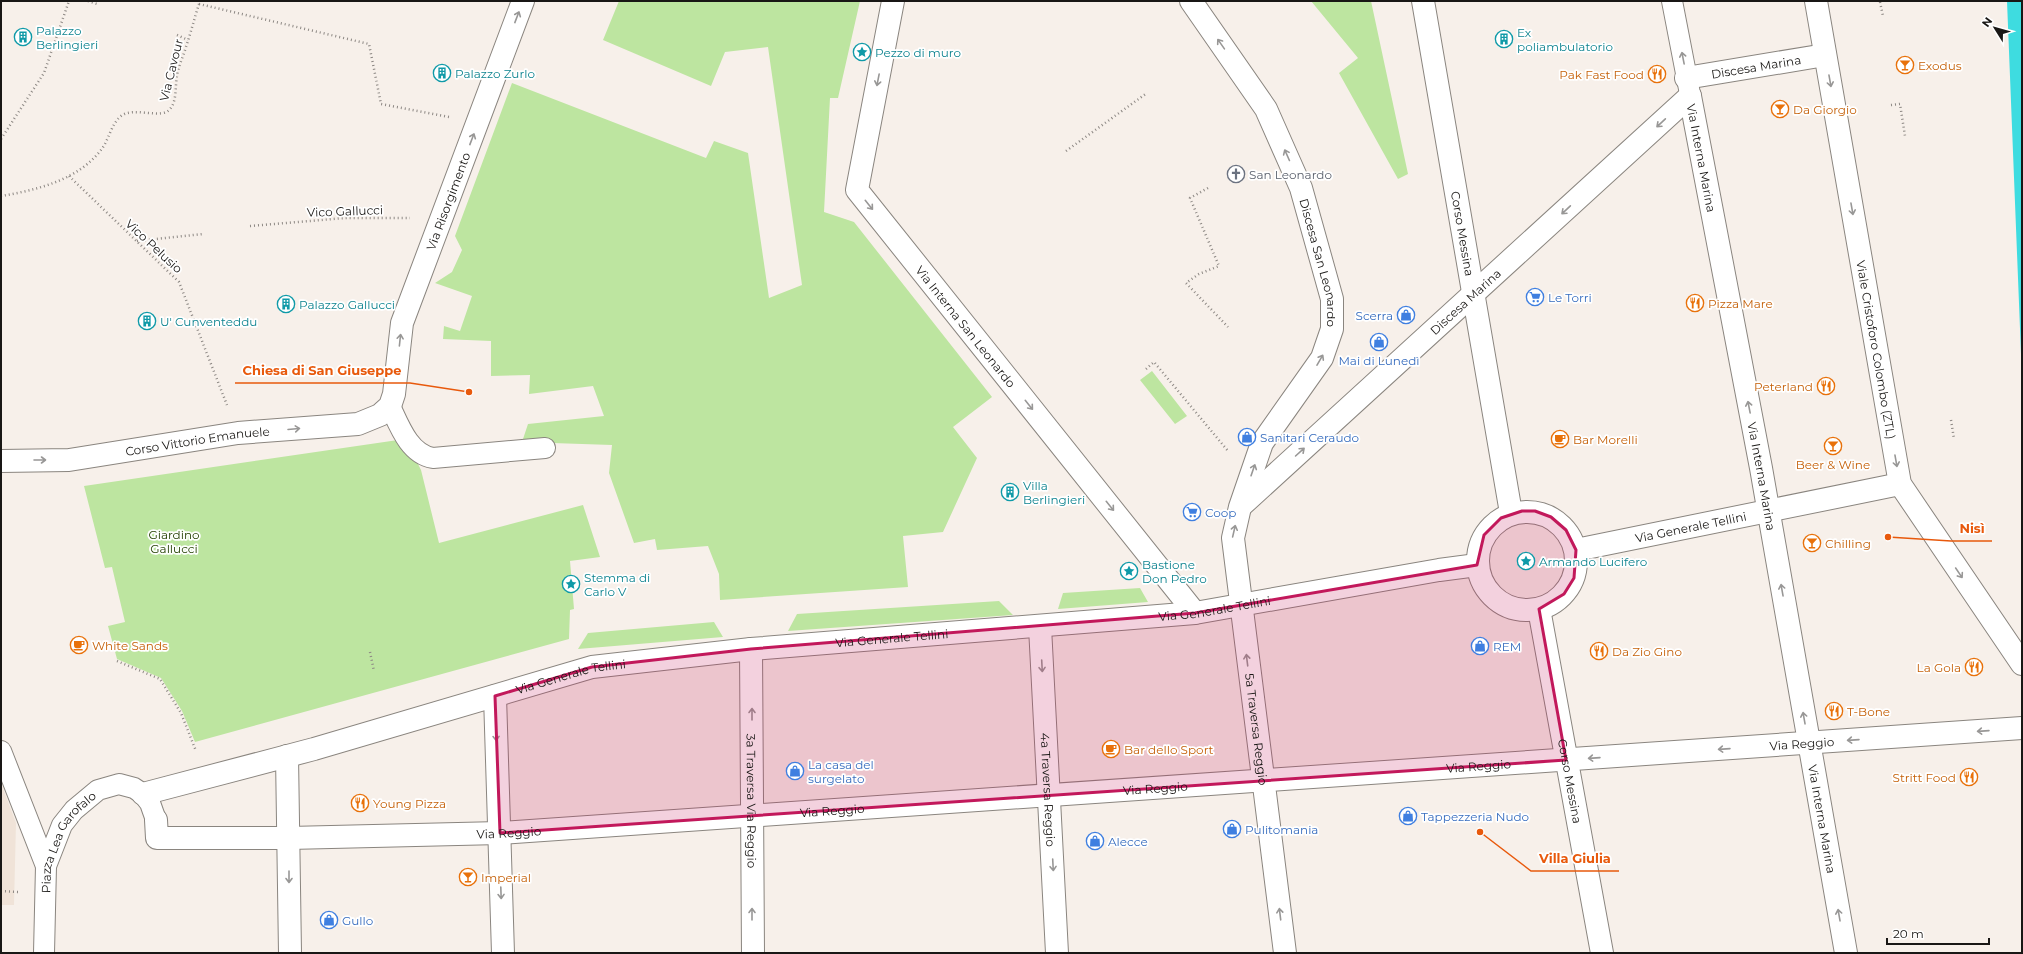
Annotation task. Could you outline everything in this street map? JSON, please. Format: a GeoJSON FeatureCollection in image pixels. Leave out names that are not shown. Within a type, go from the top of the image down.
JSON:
{"type":"FeatureCollection","features":[{"type":"Feature","properties":{"kind":"street","name":"Via Risorgimento"},"geometry":{"type":"LineString","coordinates":[[390,406],[394,394],[402,323],[523,1]]}},
{"type":"Feature","properties":{"kind":"street","name":"Via Interna San Leonardo"},"geometry":{"type":"LineString","coordinates":[[893,1],[858,190],[1195,614]]}},
{"type":"Feature","properties":{"kind":"street","name":"Discesa San Leonardo"},"geometry":{"type":"LineString","coordinates":[[1191,1],[1266,109],[1301,188],[1332,299],[1332,329],[1322,358],[1262,443],[1240,507]]}},
{"type":"Feature","properties":{"kind":"street","name":"Corso Messina"},"geometry":{"type":"LineString","coordinates":[[1423,1],[1511,513]]}},
{"type":"Feature","properties":{"kind":"street","name":"Viale Cristoforo Colombo (ZTL)"},"geometry":{"type":"LineString","coordinates":[[1816,1],[1900,484],[2022,664]]}},
{"type":"Feature","properties":{"kind":"street","name":"Discesa Marina"},"geometry":{"type":"LineString","coordinates":[[1240,507],[1473,295],[1688,87],[1826,54]]}},
{"type":"Feature","properties":{"kind":"street","name":"Via Interna Marina"},"geometry":{"type":"LineString","coordinates":[[1688,87],[1768,509],[1846,953]]}},
{"type":"Feature","properties":{"kind":"street","name":"Corso Vittorio Emanuele"},"geometry":{"type":"LineString","coordinates":[[1,461],[69,460],[238,433],[358,424],[380,414],[390,406]]}},
{"type":"Feature","properties":{"kind":"street","name":"Via Generale Tellini"},"geometry":{"type":"LineString","coordinates":[[1576,550],[1768,509],[1900,484]]}},
{"type":"Feature","properties":{"kind":"street","name":"5a Traversa Reggio"},"geometry":{"type":"LineString","coordinates":[[1240,507],[1233,538],[1240,606],[1284,953]]}},
{"type":"Feature","properties":{"kind":"street"},"geometry":{"type":"LineString","coordinates":[[1535,511],[1551,517],[1566,530],[1576,550],[1577,561],[1574,578],[1564,594],[1550,605],[1539,609],[1529,610],[1504,605],[1487,591],[1477,565],[1478,554],[1484,535],[1501,518],[1511,513],[1535,511]]}},
{"type":"Feature","properties":{"kind":"street","name":"Via Generale Tellini"},"geometry":{"type":"LineString","coordinates":[[143,794],[287,756],[592,667],[751,649],[1195,614],[1439,570],[1477,565]]}},
{"type":"Feature","properties":{"kind":"street","name":"Corso Messina"},"geometry":{"type":"LineString","coordinates":[[1539,609],[1602,953]]}},
{"type":"Feature","properties":{"kind":"street","name":"4a Traversa Reggio"},"geometry":{"type":"LineString","coordinates":[[1040,627],[1057,953]]}},
{"type":"Feature","properties":{"kind":"street","name":"3a Traversa Via Reggio"},"geometry":{"type":"LineString","coordinates":[[751,649],[753,953]]}},
{"type":"Feature","properties":{"kind":"street"},"geometry":{"type":"LineString","coordinates":[[495,696],[503,953]]}},
{"type":"Feature","properties":{"kind":"street","name":"Via Reggio"},"geometry":{"type":"LineString","coordinates":[[156,820],[157,838],[289,838],[500,832],[2022,728]]}},
{"type":"Feature","properties":{"kind":"street"},"geometry":{"type":"LineString","coordinates":[[287,756],[290,953]]}},
{"type":"Feature","properties":{"kind":"lane","name":"Via Interna Marina"},"geometry":{"type":"LineString","coordinates":[[1672,1],[1688,87]]}},
{"type":"Feature","properties":{"kind":"lane"},"geometry":{"type":"LineString","coordinates":[[390,406],[405,436],[425,456],[432,458],[545,448]]}},
{"type":"Feature","properties":{"kind":"lane"},"geometry":{"type":"LineString","coordinates":[[1,751],[46,866]]}},
{"type":"Feature","properties":{"kind":"lane","name":"Piazza Lea Garofalo"},"geometry":{"type":"LineString","coordinates":[[44,953],[46,866],[62,826],[74,810],[86,798],[98,790],[119,784],[134,788],[143,794]]}},
{"type":"Feature","properties":{"kind":"lane"},"geometry":{"type":"LineString","coordinates":[[143,794],[150,803],[156,820]]}},
{"type":"Feature","properties":{"kind":"path"},"geometry":{"type":"LineString","coordinates":[[1,139],[44,73],[69,1]]}},
{"type":"Feature","properties":{"kind":"path"},"geometry":{"type":"LineString","coordinates":[[88,1],[97,4]]}},
{"type":"Feature","properties":{"kind":"path"},"geometry":{"type":"LineString","coordinates":[[200,2],[369,44],[381,104],[477,124]]}},
{"type":"Feature","properties":{"kind":"path","name":"Via Cavour"},"geometry":{"type":"LineString","coordinates":[[1,196],[48,185],[69,176],[100,151],[108,138],[112,127],[122,115],[137,112],[162,113],[170,110],[174,103],[177,76],[200,2]]}},
{"type":"Feature","properties":{"kind":"path"},"geometry":{"type":"LineString","coordinates":[[1880,2],[1883,16]]}},
{"type":"Feature","properties":{"kind":"path"},"geometry":{"type":"LineString","coordinates":[[177,35],[188,40]]}},
{"type":"Feature","properties":{"kind":"path"},"geometry":{"type":"LineString","coordinates":[[1066,151],[1147,93]]}},
{"type":"Feature","properties":{"kind":"path"},"geometry":{"type":"LineString","coordinates":[[1891,106],[1900,104],[1906,136]]}},
{"type":"Feature","properties":{"kind":"path","name":"Vico Pelusio"},"geometry":{"type":"LineString","coordinates":[[69,176],[179,282],[184,289],[238,433]]}},
{"type":"Feature","properties":{"kind":"path"},"geometry":{"type":"LineString","coordinates":[[1208,188],[1190,198],[1219,266],[1198,274],[1186,283],[1228,327]]}},
{"type":"Feature","properties":{"kind":"path","name":"Vico Gallucci"},"geometry":{"type":"LineString","coordinates":[[250,226],[345,218],[411,218],[440,221]]}},
{"type":"Feature","properties":{"kind":"path"},"geometry":{"type":"LineString","coordinates":[[136,241],[203,234]]}},
{"type":"Feature","properties":{"kind":"path"},"geometry":{"type":"LineString","coordinates":[[1146,369],[1154,362],[1222,444]]}},
{"type":"Feature","properties":{"kind":"path"},"geometry":{"type":"LineString","coordinates":[[1951,420],[1954,439]]}},
{"type":"Feature","properties":{"kind":"path"},"geometry":{"type":"LineString","coordinates":[[370,652],[374,671]]}},
{"type":"Feature","properties":{"kind":"path"},"geometry":{"type":"LineString","coordinates":[[117,660],[160,679],[181,712],[193,743]]}},
{"type":"Feature","properties":{"kind":"highlighted area"},"geometry":{"type":"Polygon","coordinates":[[[1522,511],[1535,511],[1551,517],[1566,530],[1576,550],[1574,578],[1564,594],[1539,609],[1566,760],[500,833],[495,696],[592,667],[751,649],[1195,613],[1477,565],[1484,535],[1501,518],[1522,511]]]}},
{"type":"Feature","properties":{"kind":"shaded area"},"geometry":{"type":"Polygon","coordinates":[[[1,783],[16,823],[14,905],[1,905],[1,783]]]}},
{"type":"Feature","properties":{"kind":"green space"},"geometry":{"type":"Polygon","coordinates":[[[619,1],[860,1],[838,98],[830,98],[824,212],[854,222],[992,397],[953,427],[977,458],[943,532],[903,536],[908,587],[720,600],[719,574],[708,546],[657,550],[655,539],[634,543],[609,473],[612,445],[522,442],[528,424],[604,416],[593,386],[529,394],[530,375],[491,376],[491,341],[443,339],[444,326],[460,331],[472,296],[435,283],[452,272],[462,250],[455,236],[512,83],[706,158],[714,141],[748,153],[769,298],[802,285],[768,47],[725,52],[711,86],[603,40],[619,1]]]}},
{"type":"Feature","properties":{"kind":"green space"},"geometry":{"type":"Polygon","coordinates":[[[1311,1],[1371,1],[1408,174],[1398,179],[1339,73],[1358,58],[1311,1]]]}},
{"type":"Feature","properties":{"kind":"green space"},"geometry":{"type":"Polygon","coordinates":[[[1152,371],[1187,416],[1175,424],[1140,380],[1152,371]]]}},
{"type":"Feature","properties":{"kind":"green space","name":"Giardino Gallucci"},"geometry":{"type":"Polygon","coordinates":[[[398,440],[414,456],[421,470],[439,543],[583,505],[600,557],[570,561],[574,609],[570,610],[569,639],[195,742],[182,711],[161,678],[117,659],[108,626],[125,622],[112,567],[105,568],[84,486],[398,440]]]}},
{"type":"Feature","properties":{"kind":"green space"},"geometry":{"type":"Polygon","coordinates":[[[1140,588],[1148,602],[1058,609],[1063,593],[1140,588]]]}},
{"type":"Feature","properties":{"kind":"green space"},"geometry":{"type":"Polygon","coordinates":[[[999,601],[1013,615],[788,631],[797,614],[999,601]]]}},
{"type":"Feature","properties":{"kind":"green space"},"geometry":{"type":"Polygon","coordinates":[[[714,622],[723,637],[578,649],[588,633],[714,622]]]}},
{"type":"Feature","properties":{"kind":"water"},"geometry":{"type":"Polygon","coordinates":[[[2007,1],[2022,1],[2022,379],[2007,1]]]}},
{"type":"Feature","properties":{"kind":"place","name":"Palazzo Berlingieri"},"geometry":{"type":"Point","coordinates":[23,37]}},
{"type":"Feature","properties":{"kind":"place","name":"Ex poliambulatorio"},"geometry":{"type":"Point","coordinates":[1504,39]}},
{"type":"Feature","properties":{"kind":"place","name":"Pezzo di muro"},"geometry":{"type":"Point","coordinates":[862,52]}},
{"type":"Feature","properties":{"kind":"place","name":"Exodus"},"geometry":{"type":"Point","coordinates":[1905,65]}},
{"type":"Feature","properties":{"kind":"place","name":"Palazzo Zurlo"},"geometry":{"type":"Point","coordinates":[442,73]}},
{"type":"Feature","properties":{"kind":"place","name":"Pak Fast Food"},"geometry":{"type":"Point","coordinates":[1657,74]}},
{"type":"Feature","properties":{"kind":"place","name":"Da Giorgio"},"geometry":{"type":"Point","coordinates":[1780,109]}},
{"type":"Feature","properties":{"kind":"place","name":"San Leonardo"},"geometry":{"type":"Point","coordinates":[1236,174]}},
{"type":"Feature","properties":{"kind":"place","name":"Le Torri"},"geometry":{"type":"Point","coordinates":[1535,297]}},
{"type":"Feature","properties":{"kind":"place","name":"Pizza Mare"},"geometry":{"type":"Point","coordinates":[1695,303]}},
{"type":"Feature","properties":{"kind":"place","name":"Palazzo Gallucci"},"geometry":{"type":"Point","coordinates":[286,304]}},
{"type":"Feature","properties":{"kind":"place","name":"Scerra"},"geometry":{"type":"Point","coordinates":[1406,315]}},
{"type":"Feature","properties":{"kind":"place","name":"U' Cunventeddu"},"geometry":{"type":"Point","coordinates":[147,321]}},
{"type":"Feature","properties":{"kind":"place","name":"Mai di Lunedì"},"geometry":{"type":"Point","coordinates":[1379,342]}},
{"type":"Feature","properties":{"kind":"place","name":"Peterland"},"geometry":{"type":"Point","coordinates":[1826,386]}},
{"type":"Feature","properties":{"kind":"place","name":"Chiesa di San Giuseppe"},"geometry":{"type":"Point","coordinates":[469,392]}},
{"type":"Feature","properties":{"kind":"place","name":"Sanitari Ceraudo"},"geometry":{"type":"Point","coordinates":[1247,437]}},
{"type":"Feature","properties":{"kind":"place","name":"Bar Morelli"},"geometry":{"type":"Point","coordinates":[1560,439]}},
{"type":"Feature","properties":{"kind":"place","name":"Beer & Wine"},"geometry":{"type":"Point","coordinates":[1833,446]}},
{"type":"Feature","properties":{"kind":"place","name":"Villa Berlingieri"},"geometry":{"type":"Point","coordinates":[1010,492]}},
{"type":"Feature","properties":{"kind":"place","name":"Coop"},"geometry":{"type":"Point","coordinates":[1192,512]}},
{"type":"Feature","properties":{"kind":"place","name":"Nisì"},"geometry":{"type":"Point","coordinates":[1888,537]}},
{"type":"Feature","properties":{"kind":"place","name":"Chilling"},"geometry":{"type":"Point","coordinates":[1812,543]}},
{"type":"Feature","properties":{"kind":"place","name":"Armando Lucifero"},"geometry":{"type":"Point","coordinates":[1526,561]}},
{"type":"Feature","properties":{"kind":"place","name":"Bastione Don Pedro"},"geometry":{"type":"Point","coordinates":[1129,571]}},
{"type":"Feature","properties":{"kind":"place","name":"Stemma di Carlo V"},"geometry":{"type":"Point","coordinates":[571,584]}},
{"type":"Feature","properties":{"kind":"place","name":"White Sands"},"geometry":{"type":"Point","coordinates":[79,645]}},
{"type":"Feature","properties":{"kind":"place","name":"REM"},"geometry":{"type":"Point","coordinates":[1480,646]}},
{"type":"Feature","properties":{"kind":"place","name":"Da Zio Gino"},"geometry":{"type":"Point","coordinates":[1599,651]}},
{"type":"Feature","properties":{"kind":"place","name":"La Gola"},"geometry":{"type":"Point","coordinates":[1974,667]}},
{"type":"Feature","properties":{"kind":"place","name":"T-Bone"},"geometry":{"type":"Point","coordinates":[1834,711]}},
{"type":"Feature","properties":{"kind":"place","name":"Bar dello Sport"},"geometry":{"type":"Point","coordinates":[1111,749]}},
{"type":"Feature","properties":{"kind":"place","name":"La casa del surgelato"},"geometry":{"type":"Point","coordinates":[795,771]}},
{"type":"Feature","properties":{"kind":"place","name":"Stritt Food"},"geometry":{"type":"Point","coordinates":[1969,777]}},
{"type":"Feature","properties":{"kind":"place","name":"Young Pizza"},"geometry":{"type":"Point","coordinates":[360,803]}},
{"type":"Feature","properties":{"kind":"place","name":"Tappezzeria Nudo"},"geometry":{"type":"Point","coordinates":[1408,816]}},
{"type":"Feature","properties":{"kind":"place","name":"Pulitomania"},"geometry":{"type":"Point","coordinates":[1232,829]}},
{"type":"Feature","properties":{"kind":"place","name":"Villa Giulia"},"geometry":{"type":"Point","coordinates":[1480,832]}},
{"type":"Feature","properties":{"kind":"place","name":"Alecce"},"geometry":{"type":"Point","coordinates":[1095,841]}},
{"type":"Feature","properties":{"kind":"place","name":"Imperial"},"geometry":{"type":"Point","coordinates":[468,877]}},
{"type":"Feature","properties":{"kind":"place","name":"Gullo"},"geometry":{"type":"Point","coordinates":[329,920]}}]}
